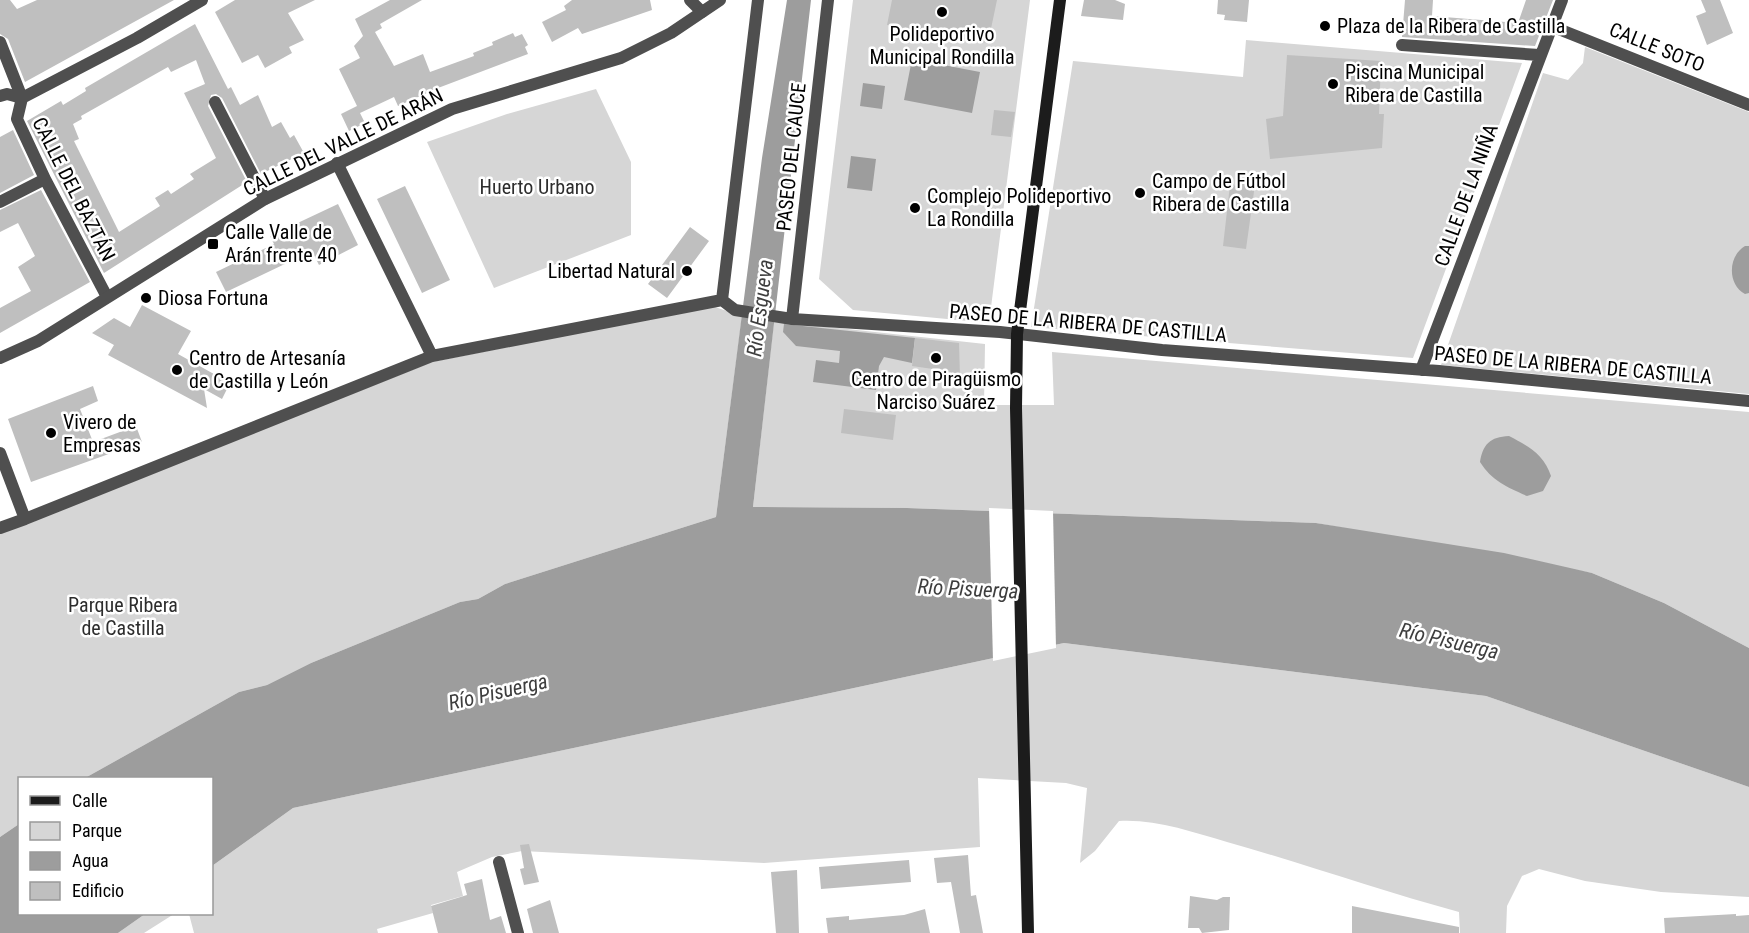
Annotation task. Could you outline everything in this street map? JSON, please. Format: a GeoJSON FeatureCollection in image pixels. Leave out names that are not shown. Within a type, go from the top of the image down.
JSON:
{"type":"FeatureCollection","features":[{"type":"Feature","properties":{"kind":"main road"},"geometry":{"type":"LineString","coordinates":[[1028,933],[1016,408],[1017,334],[1060,0]]}},
{"type":"Feature","properties":{"kind":"street"},"geometry":{"type":"LineString","coordinates":[[0,96],[7,94],[22,98],[137,38],[202,0]]}},
{"type":"Feature","properties":{"kind":"street"},"geometry":{"type":"LineString","coordinates":[[690,0],[702,12]]}},
{"type":"Feature","properties":{"kind":"street","name":"CALLE DEL VALLE DE ARÁN"},"geometry":{"type":"LineString","coordinates":[[0,358],[38,341],[265,199],[337,163],[452,110],[621,58],[671,33],[720,0]]}},
{"type":"Feature","properties":{"kind":"street"},"geometry":{"type":"LineString","coordinates":[[0,528],[432,356],[722,300],[758,0]]}},
{"type":"Feature","properties":{"kind":"street","name":"PASEO DEL CAUCE"},"geometry":{"type":"LineString","coordinates":[[786,318],[828,0]]}},
{"type":"Feature","properties":{"kind":"street","name":"CALLE DE LA NIÑA"},"geometry":{"type":"LineString","coordinates":[[1421,370],[1539,55],[1562,0]]}},
{"type":"Feature","properties":{"kind":"street","name":"CALLE SOTO"},"geometry":{"type":"LineString","coordinates":[[1551,26],[1749,105]]}},
{"type":"Feature","properties":{"kind":"street"},"geometry":{"type":"LineString","coordinates":[[0,42],[22,98]]}},
{"type":"Feature","properties":{"kind":"street"},"geometry":{"type":"LineString","coordinates":[[1402,45],[1539,55]]}},
{"type":"Feature","properties":{"kind":"street","name":"CALLE DEL BAZTÁN"},"geometry":{"type":"LineString","coordinates":[[22,98],[16,119],[107,297]]}},
{"type":"Feature","properties":{"kind":"street"},"geometry":{"type":"LineString","coordinates":[[215,102],[265,199]]}},
{"type":"Feature","properties":{"kind":"street"},"geometry":{"type":"LineString","coordinates":[[337,163],[432,356]]}},
{"type":"Feature","properties":{"kind":"street"},"geometry":{"type":"LineString","coordinates":[[0,202],[45,179]]}},
{"type":"Feature","properties":{"kind":"street","name":"PASEO DE LA RIBERA DE CASTILLA"},"geometry":{"type":"LineString","coordinates":[[722,300],[735,310],[786,318],[1017,334],[1162,350],[1421,370],[1749,401]]}},
{"type":"Feature","properties":{"kind":"street"},"geometry":{"type":"LineString","coordinates":[[0,453],[25,519]]}},
{"type":"Feature","properties":{"kind":"street"},"geometry":{"type":"LineString","coordinates":[[499,862],[518,933]]}},
{"type":"Feature","properties":{"kind":"green space","name":"Complejo Polideportivo La Rondilla"},"geometry":{"type":"Polygon","coordinates":[[[853,0],[1030,0],[989,323],[853,310],[819,279],[853,0]]]}},
{"type":"Feature","properties":{"kind":"green space"},"geometry":{"type":"Polygon","coordinates":[[[1246,40],[1522,63],[1413,358],[1031,327],[1073,61],[1243,77],[1246,40]]]}},
{"type":"Feature","properties":{"kind":"green space"},"geometry":{"type":"Polygon","coordinates":[[[1585,47],[1749,112],[1749,394],[1441,365],[1543,73],[1568,80],[1583,63],[1585,47]]]}},
{"type":"Feature","properties":{"kind":"green space","name":"Huerto Urbano"},"geometry":{"type":"Polygon","coordinates":[[[596,89],[631,162],[631,235],[494,288],[427,142],[507,114],[596,89]]]}},
{"type":"Feature","properties":{"kind":"green space","name":"Parque Ribera de Castilla"},"geometry":{"type":"Polygon","coordinates":[[[712,306],[742,316],[716,517],[505,584],[478,599],[460,602],[311,663],[267,685],[239,692],[87,777],[18,777],[18,825],[0,837],[0,533],[432,362],[712,306]]]}},
{"type":"Feature","properties":{"kind":"green space"},"geometry":{"type":"Polygon","coordinates":[[[774,321],[985,344],[984,405],[1054,405],[1052,352],[1749,412],[1749,648],[1664,603],[1592,573],[1316,523],[907,508],[753,507],[774,321]]]}},
{"type":"Feature","properties":{"kind":"green space"},"geometry":{"type":"Polygon","coordinates":[[[1064,643],[1486,696],[1749,787],[1749,897],[1661,892],[1585,881],[1539,869],[1522,876],[1507,906],[1506,933],[1460,933],[1459,912],[1256,850],[1160,824],[1119,821],[1095,851],[1080,863],[1087,788],[1066,783],[978,778],[980,847],[764,863],[522,851],[492,857],[457,872],[463,896],[431,905],[433,913],[377,929],[378,933],[194,933],[189,915],[213,915],[213,865],[293,808],[1064,643]]]}},
{"type":"Feature","properties":{"kind":"green space"},"geometry":{"type":"Polygon","coordinates":[[[144,915],[172,915],[144,933],[118,933],[144,915]]]}},
{"type":"Feature","properties":{"kind":"water"},"geometry":{"type":"Polygon","coordinates":[[[787,0],[811,0],[753,507],[907,508],[1316,523],[1504,553],[1592,573],[1664,603],[1749,648],[1749,787],[1486,696],[1064,643],[293,808],[213,865],[213,777],[87,777],[239,692],[267,685],[311,663],[460,602],[478,599],[505,584],[716,517],[762,158],[787,0]]]}},
{"type":"Feature","properties":{"kind":"water"},"geometry":{"type":"Polygon","coordinates":[[[912,59],[980,72],[972,113],[904,100],[912,59]]]}},
{"type":"Feature","properties":{"kind":"water"},"geometry":{"type":"Polygon","coordinates":[[[863,83],[885,86],[882,109],[860,106],[863,83]]]}},
{"type":"Feature","properties":{"kind":"water"},"geometry":{"type":"Polygon","coordinates":[[[851,156],[876,159],[872,191],[847,188],[851,156]]]}},
{"type":"Feature","properties":{"kind":"water"},"geometry":{"type":"Polygon","coordinates":[[[1745,246],[1749,246],[1749,293],[1745,294],[1735,284],[1732,270],[1735,256],[1745,246]]]}},
{"type":"Feature","properties":{"kind":"water"},"geometry":{"type":"Polygon","coordinates":[[[784,324],[915,338],[912,363],[884,357],[879,366],[876,390],[813,382],[816,360],[839,363],[840,351],[796,346],[783,332],[784,324]]]}},
{"type":"Feature","properties":{"kind":"water"},"geometry":{"type":"Polygon","coordinates":[[[1509,436],[1540,456],[1548,468],[1551,476],[1543,491],[1527,496],[1520,493],[1495,479],[1480,462],[1483,450],[1488,443],[1497,438],[1509,436]]]}},
{"type":"Feature","properties":{"kind":"water"},"geometry":{"type":"Polygon","coordinates":[[[18,825],[18,915],[144,915],[118,933],[0,933],[0,837],[18,825]]]}},
{"type":"Feature","properties":{"kind":"pier"},"geometry":{"type":"Polygon","coordinates":[[[989,508],[1053,511],[1056,648],[993,661],[989,508]]]}},
{"type":"Feature","properties":{"kind":"building"},"geometry":{"type":"Polygon","coordinates":[[[0,0],[10,0],[17,9],[37,0],[174,0],[25,82],[8,39],[0,34],[0,0]]]}},
{"type":"Feature","properties":{"kind":"building"},"geometry":{"type":"Polygon","coordinates":[[[235,0],[315,0],[288,13],[304,40],[289,47],[292,53],[265,68],[258,55],[242,63],[215,12],[235,0]]]}},
{"type":"Feature","properties":{"kind":"building"},"geometry":{"type":"Polygon","coordinates":[[[390,0],[422,0],[380,24],[382,28],[375,32],[394,66],[423,54],[430,72],[474,56],[473,53],[513,33],[515,37],[522,34],[528,45],[525,47],[528,54],[438,88],[398,106],[394,97],[360,113],[365,123],[349,131],[341,114],[357,106],[339,69],[360,58],[354,46],[363,36],[355,19],[390,0]]]}},
{"type":"Feature","properties":{"kind":"building"},"geometry":{"type":"Polygon","coordinates":[[[572,0],[650,0],[652,10],[582,34],[578,28],[552,42],[542,22],[566,10],[564,6],[572,0]]]}},
{"type":"Feature","properties":{"kind":"building","name":"Polideportivo Municipal Rondilla"},"geometry":{"type":"Polygon","coordinates":[[[892,0],[997,0],[988,43],[887,25],[892,0]]]}},
{"type":"Feature","properties":{"kind":"building"},"geometry":{"type":"Polygon","coordinates":[[[1084,0],[1115,0],[1125,4],[1123,20],[1081,16],[1084,0]]]}},
{"type":"Feature","properties":{"kind":"building"},"geometry":{"type":"Polygon","coordinates":[[[1218,0],[1249,0],[1247,22],[1224,20],[1225,15],[1217,14],[1218,0]]]}},
{"type":"Feature","properties":{"kind":"building"},"geometry":{"type":"Polygon","coordinates":[[[1405,0],[1433,0],[1432,16],[1518,23],[1526,0],[1553,0],[1535,46],[1402,37],[1405,0]]]}},
{"type":"Feature","properties":{"kind":"building"},"geometry":{"type":"Polygon","coordinates":[[[1701,0],[1720,0],[1733,33],[1707,45],[1696,16],[1706,12],[1701,0]]]}},
{"type":"Feature","properties":{"kind":"building"},"geometry":{"type":"Polygon","coordinates":[[[195,24],[228,89],[231,87],[240,105],[258,95],[272,127],[281,122],[290,138],[294,135],[304,153],[261,174],[222,98],[216,94],[211,95],[208,106],[247,182],[104,273],[27,121],[61,101],[63,105],[86,91],[85,88],[195,24]],[[196,60],[171,72],[168,67],[81,116],[82,119],[73,124],[79,139],[74,141],[119,232],[160,206],[155,198],[168,190],[171,194],[194,179],[190,174],[216,158],[184,93],[205,84],[196,60]]]}},
{"type":"Feature","properties":{"kind":"building","name":"Piscina Municipal Ribera de Castilla"},"geometry":{"type":"Polygon","coordinates":[[[1287,55],[1381,61],[1379,114],[1384,114],[1382,148],[1270,159],[1266,119],[1283,116],[1287,55]]]}},
{"type":"Feature","properties":{"kind":"building"},"geometry":{"type":"Polygon","coordinates":[[[994,110],[1015,112],[1011,137],[991,135],[994,110]]]}},
{"type":"Feature","properties":{"kind":"building"},"geometry":{"type":"Polygon","coordinates":[[[13,130],[34,175],[0,193],[0,137],[13,130]]]}},
{"type":"Feature","properties":{"kind":"building"},"geometry":{"type":"Polygon","coordinates":[[[1239,175],[1256,177],[1246,249],[1223,246],[1230,185],[1238,186],[1239,175]]]}},
{"type":"Feature","properties":{"kind":"building"},"geometry":{"type":"Polygon","coordinates":[[[405,186],[450,280],[422,293],[377,199],[405,186]]]}},
{"type":"Feature","properties":{"kind":"building"},"geometry":{"type":"Polygon","coordinates":[[[41,190],[90,282],[0,333],[0,308],[31,291],[18,267],[35,256],[18,223],[0,232],[0,210],[41,190]]]}},
{"type":"Feature","properties":{"kind":"building"},"geometry":{"type":"Polygon","coordinates":[[[338,204],[358,245],[319,265],[312,251],[226,292],[216,272],[274,244],[270,236],[338,204]]]}},
{"type":"Feature","properties":{"kind":"building"},"geometry":{"type":"Polygon","coordinates":[[[690,227],[709,241],[667,298],[648,284],[690,227]]]}},
{"type":"Feature","properties":{"kind":"building"},"geometry":{"type":"Polygon","coordinates":[[[142,305],[191,331],[178,354],[230,383],[222,399],[204,389],[207,408],[108,355],[114,345],[92,333],[114,318],[130,327],[142,305]]]}},
{"type":"Feature","properties":{"kind":"building","name":"Centro de Piragüismo Narciso Suárez"},"geometry":{"type":"Polygon","coordinates":[[[915,338],[959,343],[960,377],[947,375],[947,371],[912,366],[915,338]]]}},
{"type":"Feature","properties":{"kind":"building","name":"Vivero de Empresas"},"geometry":{"type":"Polygon","coordinates":[[[93,386],[98,401],[80,409],[93,442],[136,426],[142,442],[31,482],[8,419],[93,386]]]}},
{"type":"Feature","properties":{"kind":"building"},"geometry":{"type":"Polygon","coordinates":[[[844,409],[896,415],[893,440],[841,433],[844,409]]]}},
{"type":"Feature","properties":{"kind":"building"},"geometry":{"type":"Polygon","coordinates":[[[529,844],[539,882],[524,885],[520,869],[524,868],[520,845],[529,844]]]}},
{"type":"Feature","properties":{"kind":"building"},"geometry":{"type":"Polygon","coordinates":[[[968,855],[971,896],[976,895],[983,933],[960,933],[951,882],[937,883],[934,858],[968,855]]]}},
{"type":"Feature","properties":{"kind":"building"},"geometry":{"type":"Polygon","coordinates":[[[909,860],[911,882],[821,889],[819,867],[909,860]]]}},
{"type":"Feature","properties":{"kind":"building"},"geometry":{"type":"Polygon","coordinates":[[[797,870],[799,933],[776,933],[771,872],[797,870]]]}},
{"type":"Feature","properties":{"kind":"building"},"geometry":{"type":"Polygon","coordinates":[[[482,879],[490,920],[501,916],[506,933],[438,933],[431,906],[467,895],[464,884],[482,879]]]}},
{"type":"Feature","properties":{"kind":"building"},"geometry":{"type":"Polygon","coordinates":[[[1190,896],[1217,900],[1230,897],[1229,930],[1202,933],[1199,928],[1188,928],[1190,896]]]}},
{"type":"Feature","properties":{"kind":"building"},"geometry":{"type":"Polygon","coordinates":[[[550,900],[559,933],[533,933],[527,909],[550,900]]]}},
{"type":"Feature","properties":{"kind":"building"},"geometry":{"type":"Polygon","coordinates":[[[1352,906],[1459,927],[1459,933],[1352,933],[1352,906]]]}},
{"type":"Feature","properties":{"kind":"building"},"geometry":{"type":"Polygon","coordinates":[[[925,909],[930,933],[828,933],[826,918],[849,916],[849,920],[904,915],[925,909]]]}},
{"type":"Feature","properties":{"kind":"building"},"geometry":{"type":"Polygon","coordinates":[[[1736,914],[1736,916],[1749,915],[1749,933],[1665,933],[1664,918],[1736,914]]]}},
{"type":"Feature","properties":{"kind":"place","name":"Polideportivo Municipal Rondilla"},"geometry":{"type":"Point","coordinates":[942,12]}},
{"type":"Feature","properties":{"kind":"place","name":"Plaza de la Ribera de Castilla"},"geometry":{"type":"Point","coordinates":[1325,26]}},
{"type":"Feature","properties":{"kind":"place","name":"Piscina Municipal Ribera de Castilla"},"geometry":{"type":"Point","coordinates":[1333,84]}},
{"type":"Feature","properties":{"kind":"place","name":"Campo de Fútbol Ribera de Castilla"},"geometry":{"type":"Point","coordinates":[1140,193]}},
{"type":"Feature","properties":{"kind":"place","name":"Complejo Polideportivo La Rondilla"},"geometry":{"type":"Point","coordinates":[915,208]}},
{"type":"Feature","properties":{"kind":"place","name":"Calle Valle de Arán frente 40"},"geometry":{"type":"Point","coordinates":[213,244]}},
{"type":"Feature","properties":{"kind":"place","name":"Libertad Natural"},"geometry":{"type":"Point","coordinates":[687,271]}},
{"type":"Feature","properties":{"kind":"place","name":"Diosa Fortuna"},"geometry":{"type":"Point","coordinates":[146,298]}},
{"type":"Feature","properties":{"kind":"place","name":"Centro de Piragüismo Narciso Suárez"},"geometry":{"type":"Point","coordinates":[936,358]}},
{"type":"Feature","properties":{"kind":"place","name":"Centro de Artesanía de Castilla y León"},"geometry":{"type":"Point","coordinates":[177,370]}},
{"type":"Feature","properties":{"kind":"place","name":"Vivero de Empresas"},"geometry":{"type":"Point","coordinates":[51,433]}},
{"type":"Feature","properties":{"kind":"water label","name":"Río Esgueva"},"geometry":{"type":"Point","coordinates":[760,308]}},
{"type":"Feature","properties":{"kind":"water label","name":"Río Pisuerga"},"geometry":{"type":"Point","coordinates":[968,589]}},
{"type":"Feature","properties":{"kind":"water label","name":"Río Pisuerga"},"geometry":{"type":"Point","coordinates":[1449,641]}},
{"type":"Feature","properties":{"kind":"water label","name":"Río Pisuerga"},"geometry":{"type":"Point","coordinates":[498,692]}}]}
